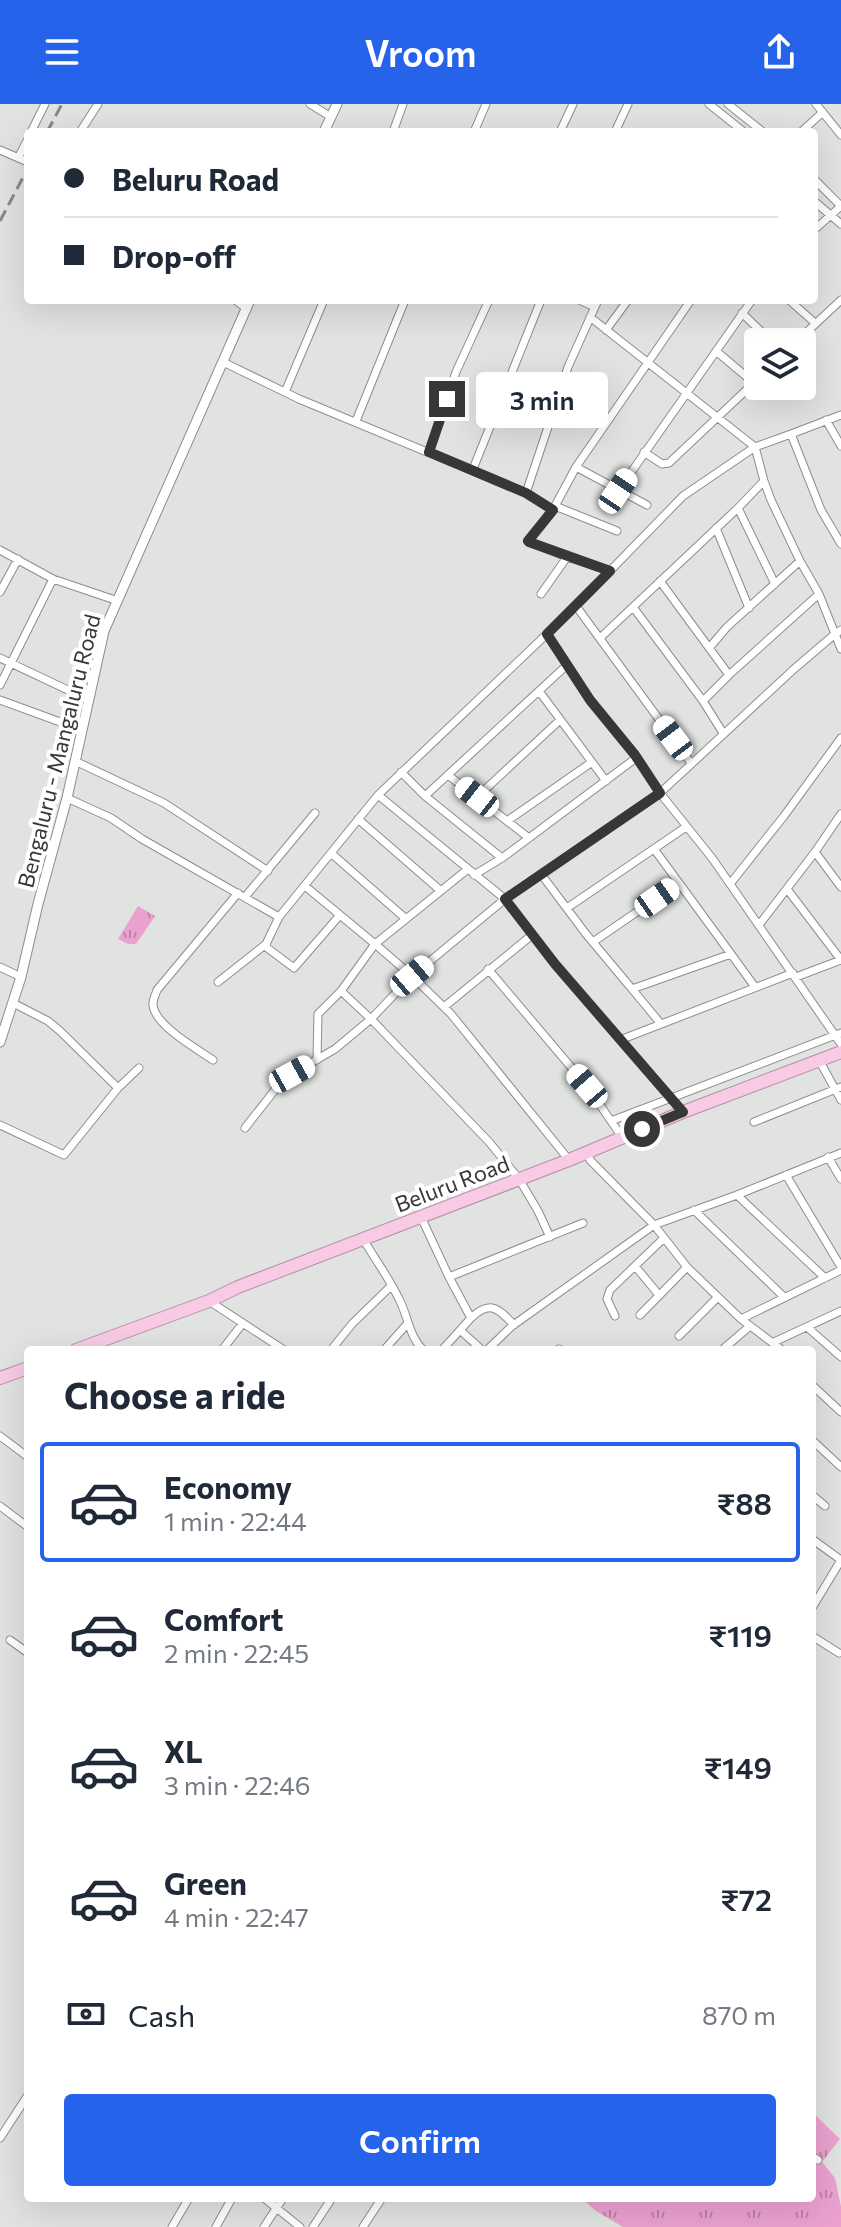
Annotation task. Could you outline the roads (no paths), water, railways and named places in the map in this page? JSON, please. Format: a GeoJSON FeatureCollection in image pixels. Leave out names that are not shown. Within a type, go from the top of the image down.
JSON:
{"type":"FeatureCollection","features":[{"type":"Feature","properties":{"kind":"highway","name":"Beluru Road"},"geometry":{"type":"LineString","coordinates":[[87,1346],[209,1301],[841,1052]]}},
{"type":"Feature","properties":{"kind":"highway"},"geometry":{"type":"LineString","coordinates":[[2,1374],[24,1369]]}},
{"type":"Feature","properties":{"kind":"street"},"geometry":{"type":"LineString","coordinates":[[33,128],[45,104]]}},
{"type":"Feature","properties":{"kind":"street"},"geometry":{"type":"LineString","coordinates":[[83,128],[98,104]]}},
{"type":"Feature","properties":{"kind":"street"},"geometry":{"type":"LineString","coordinates":[[310,104],[331,117]]}},
{"type":"Feature","properties":{"kind":"street"},"geometry":{"type":"LineString","coordinates":[[326,128],[337,104]]}},
{"type":"Feature","properties":{"kind":"street"},"geometry":{"type":"LineString","coordinates":[[394,128],[403,104]]}},
{"type":"Feature","properties":{"kind":"street"},"geometry":{"type":"LineString","coordinates":[[477,128],[486,104]]}},
{"type":"Feature","properties":{"kind":"street"},"geometry":{"type":"LineString","coordinates":[[562,128],[573,104]]}},
{"type":"Feature","properties":{"kind":"street"},"geometry":{"type":"LineString","coordinates":[[617,128],[628,104]]}},
{"type":"Feature","properties":{"kind":"street"},"geometry":{"type":"LineString","coordinates":[[709,104],[739,128]]}},
{"type":"Feature","properties":{"kind":"street"},"geometry":{"type":"LineString","coordinates":[[728,104],[758,128]]}},
{"type":"Feature","properties":{"kind":"street"},"geometry":{"type":"LineString","coordinates":[[816,104],[841,135]]}},
{"type":"Feature","properties":{"kind":"street"},"geometry":{"type":"LineString","coordinates":[[805,128],[823,112]]}},
{"type":"Feature","properties":{"kind":"street"},"geometry":{"type":"LineString","coordinates":[[18,158],[24,147]]}},
{"type":"Feature","properties":{"kind":"street"},"geometry":{"type":"LineString","coordinates":[[0,150],[24,160]]}},
{"type":"Feature","properties":{"kind":"street"},"geometry":{"type":"LineString","coordinates":[[818,183],[841,206],[818,226]]}},
{"type":"Feature","properties":{"kind":"street"},"geometry":{"type":"LineString","coordinates":[[818,204],[841,224]]}},
{"type":"Feature","properties":{"kind":"street"},"geometry":{"type":"LineString","coordinates":[[810,328],[841,300]]}},
{"type":"Feature","properties":{"kind":"street","name":"Bengaluru - Mangaluru Road"},"geometry":{"type":"LineString","coordinates":[[0,1042],[21,977],[67,798],[104,631],[248,304]]}},
{"type":"Feature","properties":{"kind":"street"},"geometry":{"type":"LineString","coordinates":[[285,392],[322,304]]}},
{"type":"Feature","properties":{"kind":"street"},"geometry":{"type":"LineString","coordinates":[[356,421],[403,304]]}},
{"type":"Feature","properties":{"kind":"street"},"geometry":{"type":"LineString","coordinates":[[429,452],[456,372],[487,304]]}},
{"type":"Feature","properties":{"kind":"street"},"geometry":{"type":"LineString","coordinates":[[473,469],[539,304]]}},
{"type":"Feature","properties":{"kind":"street"},"geometry":{"type":"LineString","coordinates":[[526,493],[568,367],[596,304]]}},
{"type":"Feature","properties":{"kind":"street"},"geometry":{"type":"LineString","coordinates":[[606,330],[625,304]]}},
{"type":"Feature","properties":{"kind":"street"},"geometry":{"type":"LineString","coordinates":[[610,571],[528,542],[554,508],[576,467],[688,304]]}},
{"type":"Feature","properties":{"kind":"street"},"geometry":{"type":"LineString","coordinates":[[618,491],[749,304]]}},
{"type":"Feature","properties":{"kind":"street"},"geometry":{"type":"LineString","coordinates":[[794,304],[815,323]]}},
{"type":"Feature","properties":{"kind":"street"},"geometry":{"type":"LineString","coordinates":[[742,313],[758,328]]}},
{"type":"Feature","properties":{"kind":"street"},"geometry":{"type":"LineString","coordinates":[[590,317],[755,447],[764,481],[800,561],[838,632],[841,649]]}},
{"type":"Feature","properties":{"kind":"street"},"geometry":{"type":"LineString","coordinates":[[716,351],[744,372]]}},
{"type":"Feature","properties":{"kind":"street"},"geometry":{"type":"LineString","coordinates":[[223,362],[285,392],[473,469],[554,508],[617,531]]}},
{"type":"Feature","properties":{"kind":"street"},"geometry":{"type":"LineString","coordinates":[[644,452],[666,465],[744,393]]}},
{"type":"Feature","properties":{"kind":"street"},"geometry":{"type":"LineString","coordinates":[[218,982],[266,944],[279,917],[378,795],[576,606],[683,496],[755,447],[841,415]]}},
{"type":"Feature","properties":{"kind":"street"},"geometry":{"type":"LineString","coordinates":[[826,420],[841,446]]}},
{"type":"Feature","properties":{"kind":"street"},"geometry":{"type":"LineString","coordinates":[[791,434],[821,510],[838,530],[841,544]]}},
{"type":"Feature","properties":{"kind":"street"},"geometry":{"type":"LineString","coordinates":[[576,467],[647,505]]}},
{"type":"Feature","properties":{"kind":"street"},"geometry":{"type":"LineString","coordinates":[[600,638],[764,481]]}},
{"type":"Feature","properties":{"kind":"street"},"geometry":{"type":"LineString","coordinates":[[738,508],[775,584]]}},
{"type":"Feature","properties":{"kind":"street"},"geometry":{"type":"LineString","coordinates":[[716,528],[749,608]]}},
{"type":"Feature","properties":{"kind":"street"},"geometry":{"type":"LineString","coordinates":[[0,550],[53,579],[118,601]]}},
{"type":"Feature","properties":{"kind":"street"},"geometry":{"type":"LineString","coordinates":[[541,594],[567,557]]}},
{"type":"Feature","properties":{"kind":"street"},"geometry":{"type":"LineString","coordinates":[[0,592],[18,559]]}},
{"type":"Feature","properties":{"kind":"street"},"geometry":{"type":"LineString","coordinates":[[710,647],[727,627],[800,561]]}},
{"type":"Feature","properties":{"kind":"street"},"geometry":{"type":"LineString","coordinates":[[0,685],[53,579]]}},
{"type":"Feature","properties":{"kind":"street"},"geometry":{"type":"LineString","coordinates":[[660,581],[729,675]]}},
{"type":"Feature","properties":{"kind":"street"},"geometry":{"type":"LineString","coordinates":[[703,701],[819,594]]}},
{"type":"Feature","properties":{"kind":"street"},"geometry":{"type":"LineString","coordinates":[[576,606],[691,763]]}},
{"type":"Feature","properties":{"kind":"street"},"geometry":{"type":"LineString","coordinates":[[633,607],[723,733]]}},
{"type":"Feature","properties":{"kind":"street"},"geometry":{"type":"LineString","coordinates":[[245,1128],[278,1086],[292,1074],[335,1049],[371,1019],[412,976],[505,899],[660,793],[838,632]]}},
{"type":"Feature","properties":{"kind":"street"},"geometry":{"type":"LineString","coordinates":[[547,634],[590,700],[730,884],[838,1034],[841,1044]]}},
{"type":"Feature","properties":{"kind":"street"},"geometry":{"type":"LineString","coordinates":[[0,658],[89,700]]}},
{"type":"Feature","properties":{"kind":"street"},"geometry":{"type":"LineString","coordinates":[[425,796],[567,665]]}},
{"type":"Feature","properties":{"kind":"street"},"geometry":{"type":"LineString","coordinates":[[539,691],[606,781]]}},
{"type":"Feature","properties":{"kind":"street"},"geometry":{"type":"LineString","coordinates":[[0,700],[82,730]]}},
{"type":"Feature","properties":{"kind":"street"},"geometry":{"type":"LineString","coordinates":[[477,797],[560,720]]}},
{"type":"Feature","properties":{"kind":"street"},"geometry":{"type":"LineString","coordinates":[[730,884],[841,738]]}},
{"type":"Feature","properties":{"kind":"street"},"geometry":{"type":"LineString","coordinates":[[317,1060],[318,1014],[341,991],[375,944],[441,891],[471,872],[502,858],[636,758]]}},
{"type":"Feature","properties":{"kind":"street"},"geometry":{"type":"LineString","coordinates":[[75,761],[164,803],[268,871]]}},
{"type":"Feature","properties":{"kind":"street"},"geometry":{"type":"LineString","coordinates":[[507,821],[592,762]]}},
{"type":"Feature","properties":{"kind":"street"},"geometry":{"type":"LineString","coordinates":[[401,772],[425,796],[502,858]]}},
{"type":"Feature","properties":{"kind":"street"},"geometry":{"type":"LineString","coordinates":[[448,775],[529,838]]}},
{"type":"Feature","properties":{"kind":"street"},"geometry":{"type":"LineString","coordinates":[[378,795],[505,899],[555,964],[683,1112]]}},
{"type":"Feature","properties":{"kind":"street"},"geometry":{"type":"LineString","coordinates":[[67,798],[111,818],[279,917]]}},
{"type":"Feature","properties":{"kind":"street"},"geometry":{"type":"LineString","coordinates":[[213,1060],[160,1021],[154,1012],[153,1001],[157,990],[242,895],[268,871],[315,813]]}},
{"type":"Feature","properties":{"kind":"street"},"geometry":{"type":"LineString","coordinates":[[759,925],[841,814]]}},
{"type":"Feature","properties":{"kind":"street"},"geometry":{"type":"LineString","coordinates":[[358,819],[441,891]]}},
{"type":"Feature","properties":{"kind":"street"},"geometry":{"type":"LineString","coordinates":[[567,908],[686,827]]}},
{"type":"Feature","properties":{"kind":"street"},"geometry":{"type":"LineString","coordinates":[[654,849],[755,987]]}},
{"type":"Feature","properties":{"kind":"street"},"geometry":{"type":"LineString","coordinates":[[815,852],[841,886]]}},
{"type":"Feature","properties":{"kind":"street"},"geometry":{"type":"LineString","coordinates":[[331,853],[406,919]]}},
{"type":"Feature","properties":{"kind":"street"},"geometry":{"type":"LineString","coordinates":[[541,874],[661,1024]]}},
{"type":"Feature","properties":{"kind":"street"},"geometry":{"type":"LineString","coordinates":[[593,942],[679,883]]}},
{"type":"Feature","properties":{"kind":"street"},"geometry":{"type":"LineString","coordinates":[[305,886],[444,1007],[569,1160]]}},
{"type":"Feature","properties":{"kind":"street"},"geometry":{"type":"LineString","coordinates":[[620,1040],[755,987],[841,960],[787,889]]}},
{"type":"Feature","properties":{"kind":"street"},"geometry":{"type":"LineString","coordinates":[[266,944],[294,968],[340,915]]}},
{"type":"Feature","properties":{"kind":"street"},"geometry":{"type":"LineString","coordinates":[[444,1007],[532,935]]}},
{"type":"Feature","properties":{"kind":"street"},"geometry":{"type":"LineString","coordinates":[[632,989],[731,954]]}},
{"type":"Feature","properties":{"kind":"street"},"geometry":{"type":"LineString","coordinates":[[0,967],[21,977]]}},
{"type":"Feature","properties":{"kind":"street"},"geometry":{"type":"LineString","coordinates":[[488,969],[587,1086],[622,1137]]}},
{"type":"Feature","properties":{"kind":"street"},"geometry":{"type":"LineString","coordinates":[[341,991],[490,1143],[519,1179],[550,1237]]}},
{"type":"Feature","properties":{"kind":"street"},"geometry":{"type":"LineString","coordinates":[[13,1003],[48,1021],[118,1088]]}},
{"type":"Feature","properties":{"kind":"street"},"geometry":{"type":"LineString","coordinates":[[611,1121],[838,1034]]}},
{"type":"Feature","properties":{"kind":"street"},"geometry":{"type":"LineString","coordinates":[[819,1060],[838,1089],[841,1100]]}},
{"type":"Feature","properties":{"kind":"street"},"geometry":{"type":"LineString","coordinates":[[0,1125],[64,1155],[118,1088],[139,1068]]}},
{"type":"Feature","properties":{"kind":"street"},"geometry":{"type":"LineString","coordinates":[[754,1122],[838,1089]]}},
{"type":"Feature","properties":{"kind":"street"},"geometry":{"type":"LineString","coordinates":[[587,1152],[590,1160],[654,1225],[687,1267],[741,1319],[778,1346]]}},
{"type":"Feature","properties":{"kind":"street"},"geometry":{"type":"LineString","coordinates":[[490,1346],[514,1325],[654,1225],[841,1153]]}},
{"type":"Feature","properties":{"kind":"street"},"geometry":{"type":"LineString","coordinates":[[828,1157],[841,1179]]}},
{"type":"Feature","properties":{"kind":"street"},"geometry":{"type":"LineString","coordinates":[[741,1319],[841,1268],[786,1175]]}},
{"type":"Feature","properties":{"kind":"street"},"geometry":{"type":"LineString","coordinates":[[737,1195],[825,1278]]}},
{"type":"Feature","properties":{"kind":"street"},"geometry":{"type":"LineString","coordinates":[[694,1210],[784,1297]]}},
{"type":"Feature","properties":{"kind":"street"},"geometry":{"type":"LineString","coordinates":[[421,1217],[471,1318]]}},
{"type":"Feature","properties":{"kind":"street"},"geometry":{"type":"LineString","coordinates":[[449,1277],[583,1223]]}},
{"type":"Feature","properties":{"kind":"street"},"geometry":{"type":"LineString","coordinates":[[615,1316],[607,1295],[664,1238]]}},
{"type":"Feature","properties":{"kind":"street"},"geometry":{"type":"LineString","coordinates":[[363,1239],[400,1300],[419,1346]]}},
{"type":"Feature","properties":{"kind":"street"},"geometry":{"type":"LineString","coordinates":[[635,1266],[659,1295]]}},
{"type":"Feature","properties":{"kind":"street"},"geometry":{"type":"LineString","coordinates":[[640,1315],[687,1267]]}},
{"type":"Feature","properties":{"kind":"street"},"geometry":{"type":"LineString","coordinates":[[334,1346],[391,1286]]}},
{"type":"Feature","properties":{"kind":"street"},"geometry":{"type":"LineString","coordinates":[[679,1336],[718,1297]]}},
{"type":"Feature","properties":{"kind":"street"},"geometry":{"type":"LineString","coordinates":[[209,1301],[275,1346]]}},
{"type":"Feature","properties":{"kind":"street"},"geometry":{"type":"LineString","coordinates":[[446,1346],[481,1308],[489,1307],[503,1313],[514,1325]]}},
{"type":"Feature","properties":{"kind":"street"},"geometry":{"type":"LineString","coordinates":[[774,1342],[841,1311]]}},
{"type":"Feature","properties":{"kind":"street"},"geometry":{"type":"LineString","coordinates":[[225,1346],[243,1323]]}},
{"type":"Feature","properties":{"kind":"street"},"geometry":{"type":"LineString","coordinates":[[388,1346],[408,1323]]}},
{"type":"Feature","properties":{"kind":"street"},"geometry":{"type":"LineString","coordinates":[[727,1346],[750,1326]]}},
{"type":"Feature","properties":{"kind":"street"},"geometry":{"type":"LineString","coordinates":[[807,1327],[841,1357]]}},
{"type":"Feature","properties":{"kind":"street"},"geometry":{"type":"LineString","coordinates":[[460,1330],[480,1346]]}},
{"type":"Feature","properties":{"kind":"street"},"geometry":{"type":"LineString","coordinates":[[816,1390],[841,1412]]}},
{"type":"Feature","properties":{"kind":"street"},"geometry":{"type":"LineString","coordinates":[[0,1436],[24,1450]]}},
{"type":"Feature","properties":{"kind":"street"},"geometry":{"type":"LineString","coordinates":[[816,1444],[841,1467]]}},
{"type":"Feature","properties":{"kind":"street"},"geometry":{"type":"LineString","coordinates":[[816,1498],[825,1506]]}},
{"type":"Feature","properties":{"kind":"street"},"geometry":{"type":"LineString","coordinates":[[0,1506],[24,1524]]}},
{"type":"Feature","properties":{"kind":"street"},"geometry":{"type":"LineString","coordinates":[[816,1542],[841,1560],[816,1601]]}},
{"type":"Feature","properties":{"kind":"street"},"geometry":{"type":"LineString","coordinates":[[816,1639],[839,1653]]}},
{"type":"Feature","properties":{"kind":"street"},"geometry":{"type":"LineString","coordinates":[[10,1640],[24,1650]]}},
{"type":"Feature","properties":{"kind":"street"},"geometry":{"type":"LineString","coordinates":[[0,2138],[24,2101]]}},
{"type":"Feature","properties":{"kind":"street"},"geometry":{"type":"LineString","coordinates":[[172,2227],[187,2202]]}},
{"type":"Feature","properties":{"kind":"street"},"geometry":{"type":"LineString","coordinates":[[216,2227],[230,2202]]}},
{"type":"Feature","properties":{"kind":"street"},"geometry":{"type":"LineString","coordinates":[[269,2202],[300,2227]]}},
{"type":"Feature","properties":{"kind":"street"},"geometry":{"type":"LineString","coordinates":[[264,2227],[281,2202]]}},
{"type":"Feature","properties":{"kind":"street"},"geometry":{"type":"LineString","coordinates":[[313,2227],[329,2202]]}},
{"type":"Feature","properties":{"kind":"street"},"geometry":{"type":"LineString","coordinates":[[363,2227],[379,2202]]}},
{"type":"Feature","properties":{"kind":"railway"},"geometry":{"type":"LineString","coordinates":[[49,128],[62,104]]}},
{"type":"Feature","properties":{"kind":"railway"},"geometry":{"type":"LineString","coordinates":[[0,221],[24,176]]}}]}
